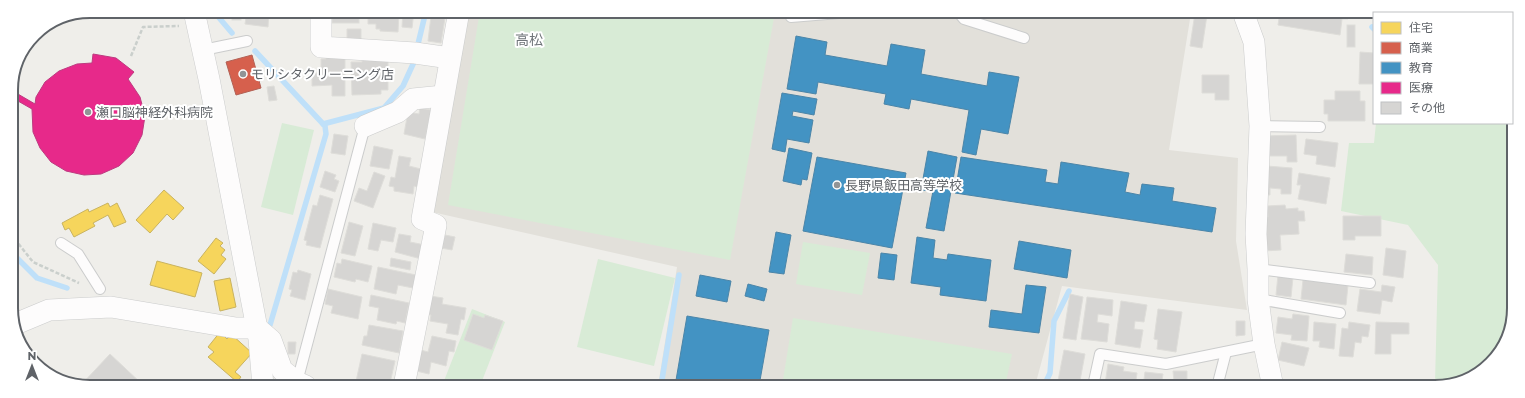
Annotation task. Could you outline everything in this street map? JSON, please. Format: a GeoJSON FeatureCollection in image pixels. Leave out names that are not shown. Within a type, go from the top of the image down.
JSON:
{"type":"FeatureCollection","features":[{"type":"Feature","properties":{"kind":"street"},"geometry":{"type":"LineString","coordinates":[[321,18],[321,47],[415,53],[450,58]]}},
{"type":"Feature","properties":{"kind":"street"},"geometry":{"type":"LineString","coordinates":[[405,380],[436,225],[422,219],[458,18]]}},
{"type":"Feature","properties":{"kind":"street"},"geometry":{"type":"LineString","coordinates":[[1245,18],[1254,42],[1260,126],[1256,234],[1258,299],[1264,344],[1272,380]]}},
{"type":"Feature","properties":{"kind":"street"},"geometry":{"type":"LineString","coordinates":[[188,19],[203,50],[257,328],[263,380]]}},
{"type":"Feature","properties":{"kind":"street"},"geometry":{"type":"LineString","coordinates":[[365,126],[398,112],[413,99],[443,96]]}},
{"type":"Feature","properties":{"kind":"street"},"geometry":{"type":"LineString","coordinates":[[19,322],[50,310],[111,307],[236,328],[257,328],[272,340],[282,370],[296,380]]}},
{"type":"Feature","properties":{"kind":"lane"},"geometry":{"type":"LineString","coordinates":[[963,18],[1024,38]]}},
{"type":"Feature","properties":{"kind":"lane"},"geometry":{"type":"LineString","coordinates":[[203,50],[247,41]]}},
{"type":"Feature","properties":{"kind":"lane"},"geometry":{"type":"LineString","coordinates":[[303,380],[365,126]]}},
{"type":"Feature","properties":{"kind":"lane"},"geometry":{"type":"LineString","coordinates":[[1260,126],[1320,127]]}},
{"type":"Feature","properties":{"kind":"lane"},"geometry":{"type":"LineString","coordinates":[[61,243],[78,254],[100,289]]}},
{"type":"Feature","properties":{"kind":"lane"},"geometry":{"type":"LineString","coordinates":[[1258,269],[1370,283]]}},
{"type":"Feature","properties":{"kind":"lane"},"geometry":{"type":"LineString","coordinates":[[1258,299],[1340,313]]}},
{"type":"Feature","properties":{"kind":"lane"},"geometry":{"type":"LineString","coordinates":[[1094,380],[1100,354],[1166,364],[1264,344]]}},
{"type":"Feature","properties":{"kind":"lane"},"geometry":{"type":"LineString","coordinates":[[1219,380],[1226,352]]}},
{"type":"Feature","properties":{"kind":"path"},"geometry":{"type":"LineString","coordinates":[[131,56],[143,26],[188,19]]}},
{"type":"Feature","properties":{"kind":"shaded area","name":"長野県飯田高等学校"},"geometry":{"type":"Polygon","coordinates":[[[466,18],[1185,18],[1190,19],[1169,150],[1238,158],[1236,241],[1247,310],[1062,286],[1037,380],[659,380],[677,267],[432,212],[466,18]]]}},
{"type":"Feature","properties":{"kind":"green space"},"geometry":{"type":"Polygon","coordinates":[[[479,18],[774,18],[730,260],[448,205],[479,18]]]}},
{"type":"Feature","properties":{"kind":"green space"},"geometry":{"type":"Polygon","coordinates":[[[282,123],[314,130],[293,215],[261,207],[282,123]]]}},
{"type":"Feature","properties":{"kind":"green space"},"geometry":{"type":"Polygon","coordinates":[[[1376,124],[1507,124],[1506,322],[1492,352],[1479,365],[1453,378],[1435,380],[1438,265],[1408,225],[1341,211],[1349,143],[1374,143],[1376,124]]]}},
{"type":"Feature","properties":{"kind":"green space"},"geometry":{"type":"Polygon","coordinates":[[[803,242],[870,253],[862,295],[796,284],[803,242]]]}},
{"type":"Feature","properties":{"kind":"green space"},"geometry":{"type":"Polygon","coordinates":[[[598,259],[675,278],[654,366],[577,347],[598,259]]]}},
{"type":"Feature","properties":{"kind":"green space"},"geometry":{"type":"Polygon","coordinates":[[[472,309],[505,322],[482,380],[444,380],[472,309]]]}},
{"type":"Feature","properties":{"kind":"green space"},"geometry":{"type":"Polygon","coordinates":[[[793,318],[1012,354],[1006,380],[783,380],[793,318]]]}},
{"type":"Feature","properties":{"kind":"building: 住宅"},"geometry":{"type":"Polygon","coordinates":[[[164,190],[184,208],[173,220],[167,214],[150,233],[136,220],[164,190]]]}},
{"type":"Feature","properties":{"kind":"building: 住宅"},"geometry":{"type":"Polygon","coordinates":[[[108,203],[110,207],[117,203],[126,222],[114,227],[108,215],[93,223],[95,226],[74,237],[69,228],[65,230],[62,223],[88,209],[89,212],[108,203]]]}},
{"type":"Feature","properties":{"kind":"building: 住宅"},"geometry":{"type":"Polygon","coordinates":[[[216,238],[223,243],[220,246],[225,250],[221,255],[226,259],[214,274],[198,261],[216,238]]]}},
{"type":"Feature","properties":{"kind":"building: 住宅"},"geometry":{"type":"Polygon","coordinates":[[[157,261],[202,273],[195,297],[150,285],[157,261]]]}},
{"type":"Feature","properties":{"kind":"building: 住宅"},"geometry":{"type":"Polygon","coordinates":[[[230,278],[236,307],[220,311],[214,281],[230,278]]]}},
{"type":"Feature","properties":{"kind":"building: 住宅"},"geometry":{"type":"Polygon","coordinates":[[[220,332],[227,339],[231,334],[252,353],[235,372],[241,377],[239,380],[235,380],[208,357],[214,352],[208,347],[220,332]]]}},
{"type":"Feature","properties":{"kind":"building: 商業"},"geometry":{"type":"Polygon","coordinates":[[[252,55],[261,88],[236,95],[226,62],[252,55]]]}},
{"type":"Feature","properties":{"kind":"building: 教育"},"geometry":{"type":"Polygon","coordinates":[[[796,36],[827,42],[825,55],[887,66],[891,44],[925,50],[921,74],[987,86],[989,72],[1019,77],[1008,134],[981,129],[976,155],[962,152],[969,110],[911,99],[909,109],[884,104],[886,94],[818,82],[816,94],[787,89],[796,36]]]}},
{"type":"Feature","properties":{"kind":"building: 教育"},"geometry":{"type":"Polygon","coordinates":[[[782,93],[817,99],[814,115],[793,111],[792,116],[813,120],[809,143],[787,139],[785,152],[772,149],[782,93]]]}},
{"type":"Feature","properties":{"kind":"building: 教育"},"geometry":{"type":"Polygon","coordinates":[[[789,148],[812,153],[807,180],[802,179],[801,185],[783,181],[789,148]]]}},
{"type":"Feature","properties":{"kind":"building: 教育"},"geometry":{"type":"Polygon","coordinates":[[[928,151],[957,157],[944,231],[926,228],[933,191],[921,190],[928,151]]]}},
{"type":"Feature","properties":{"kind":"building: 教育"},"geometry":{"type":"Polygon","coordinates":[[[817,157],[906,173],[892,248],[803,231],[817,157]]]}},
{"type":"Feature","properties":{"kind":"building: 教育"},"geometry":{"type":"Polygon","coordinates":[[[961,157],[1047,170],[1045,182],[1058,184],[1061,162],[1129,173],[1125,192],[1140,195],[1142,184],[1174,188],[1172,201],[1216,208],[1212,232],[955,193],[961,157]]]}},
{"type":"Feature","properties":{"kind":"building: 教育"},"geometry":{"type":"Polygon","coordinates":[[[776,232],[791,235],[784,274],[769,272],[776,232]]]}},
{"type":"Feature","properties":{"kind":"building: 教育"},"geometry":{"type":"Polygon","coordinates":[[[917,237],[935,240],[933,258],[947,260],[948,254],[991,260],[986,301],[940,295],[941,287],[911,283],[917,237]]]}},
{"type":"Feature","properties":{"kind":"building: 教育"},"geometry":{"type":"Polygon","coordinates":[[[1019,241],[1071,250],[1067,278],[1014,269],[1019,241]]]}},
{"type":"Feature","properties":{"kind":"building: 教育"},"geometry":{"type":"Polygon","coordinates":[[[881,253],[897,255],[894,280],[878,278],[881,253]]]}},
{"type":"Feature","properties":{"kind":"building: 教育"},"geometry":{"type":"Polygon","coordinates":[[[700,275],[731,281],[727,302],[696,296],[700,275]]]}},
{"type":"Feature","properties":{"kind":"building: 教育"},"geometry":{"type":"Polygon","coordinates":[[[748,284],[767,289],[764,301],[745,296],[748,284]]]}},
{"type":"Feature","properties":{"kind":"building: 教育"},"geometry":{"type":"Polygon","coordinates":[[[1026,285],[1046,287],[1039,333],[989,327],[991,310],[1022,314],[1026,285]]]}},
{"type":"Feature","properties":{"kind":"building: 教育"},"geometry":{"type":"Polygon","coordinates":[[[687,316],[769,330],[760,380],[676,380],[687,316]]]}},
{"type":"Feature","properties":{"kind":"building: 医療","name":"瀬口脳神経外科病院"},"geometry":{"type":"Polygon","coordinates":[[[93,54],[116,58],[134,72],[128,79],[140,97],[145,116],[142,135],[133,153],[119,166],[101,174],[84,175],[66,171],[51,162],[40,148],[33,132],[32,109],[18,101],[18,94],[35,104],[36,97],[45,82],[59,71],[77,64],[92,63],[93,54]]]}},
{"type":"Feature","properties":{"kind":"building: その他"},"geometry":{"type":"Polygon","coordinates":[[[232,18],[241,18],[241,20],[232,20],[232,18]]]}},
{"type":"Feature","properties":{"kind":"building: その他"},"geometry":{"type":"Polygon","coordinates":[[[246,18],[269,18],[268,27],[245,24],[246,18]]]}},
{"type":"Feature","properties":{"kind":"building: その他"},"geometry":{"type":"Polygon","coordinates":[[[332,18],[359,18],[359,23],[332,23],[332,18]]]}},
{"type":"Feature","properties":{"kind":"building: その他"},"geometry":{"type":"Polygon","coordinates":[[[368,18],[399,18],[398,32],[380,31],[380,29],[376,29],[376,24],[368,24],[368,18]]]}},
{"type":"Feature","properties":{"kind":"building: その他"},"geometry":{"type":"Polygon","coordinates":[[[403,18],[413,18],[412,28],[402,27],[403,18]]]}},
{"type":"Feature","properties":{"kind":"building: その他"},"geometry":{"type":"Polygon","coordinates":[[[431,18],[445,18],[441,43],[428,41],[431,18]]]}},
{"type":"Feature","properties":{"kind":"building: その他"},"geometry":{"type":"Polygon","coordinates":[[[1194,18],[1207,18],[1202,48],[1190,46],[1194,18]]]}},
{"type":"Feature","properties":{"kind":"building: その他"},"geometry":{"type":"Polygon","coordinates":[[[1279,18],[1348,18],[1342,19],[1340,35],[1278,25],[1279,18]]]}},
{"type":"Feature","properties":{"kind":"building: その他"},"geometry":{"type":"Polygon","coordinates":[[[1347,25],[1355,25],[1355,47],[1347,47],[1347,25]]]}},
{"type":"Feature","properties":{"kind":"building: その他"},"geometry":{"type":"Polygon","coordinates":[[[347,29],[361,29],[361,39],[347,40],[347,29]]]}},
{"type":"Feature","properties":{"kind":"building: その他"},"geometry":{"type":"Polygon","coordinates":[[[1360,52],[1373,53],[1373,84],[1359,84],[1360,52]]]}},
{"type":"Feature","properties":{"kind":"building: その他"},"geometry":{"type":"Polygon","coordinates":[[[326,55],[345,55],[345,96],[332,96],[332,85],[312,86],[312,73],[321,73],[321,59],[326,59],[326,55]]]}},
{"type":"Feature","properties":{"kind":"building: その他"},"geometry":{"type":"Polygon","coordinates":[[[362,59],[388,59],[388,90],[381,90],[381,94],[352,95],[351,62],[362,62],[362,59]]]}},
{"type":"Feature","properties":{"kind":"building: その他"},"geometry":{"type":"Polygon","coordinates":[[[1202,75],[1229,75],[1229,100],[1215,100],[1215,93],[1202,93],[1202,75]]]}},
{"type":"Feature","properties":{"kind":"building: その他"},"geometry":{"type":"Polygon","coordinates":[[[274,86],[277,100],[269,101],[267,87],[274,86]]]}},
{"type":"Feature","properties":{"kind":"building: その他"},"geometry":{"type":"Polygon","coordinates":[[[1335,91],[1360,91],[1360,101],[1365,101],[1365,121],[1328,121],[1328,114],[1324,114],[1324,100],[1335,100],[1335,91]]]}},
{"type":"Feature","properties":{"kind":"building: その他"},"geometry":{"type":"Polygon","coordinates":[[[420,108],[431,110],[425,139],[404,134],[408,112],[419,114],[420,108]]]}},
{"type":"Feature","properties":{"kind":"building: その他"},"geometry":{"type":"Polygon","coordinates":[[[334,134],[348,136],[345,155],[331,153],[334,134]]]}},
{"type":"Feature","properties":{"kind":"building: その他"},"geometry":{"type":"Polygon","coordinates":[[[1296,135],[1297,162],[1287,162],[1287,156],[1263,156],[1263,136],[1296,135]]]}},
{"type":"Feature","properties":{"kind":"building: その他"},"geometry":{"type":"Polygon","coordinates":[[[1306,139],[1338,143],[1335,167],[1316,164],[1317,156],[1304,154],[1306,139]]]}},
{"type":"Feature","properties":{"kind":"building: その他"},"geometry":{"type":"Polygon","coordinates":[[[374,146],[393,150],[389,169],[370,166],[374,146]]]}},
{"type":"Feature","properties":{"kind":"building: その他"},"geometry":{"type":"Polygon","coordinates":[[[399,156],[411,158],[409,166],[421,169],[418,187],[414,186],[413,194],[394,191],[394,187],[389,186],[391,177],[395,178],[399,156]]]}},
{"type":"Feature","properties":{"kind":"building: その他"},"geometry":{"type":"Polygon","coordinates":[[[1267,166],[1292,168],[1291,194],[1281,194],[1281,189],[1270,188],[1270,195],[1261,194],[1267,166]]]}},
{"type":"Feature","properties":{"kind":"building: その他"},"geometry":{"type":"Polygon","coordinates":[[[325,171],[336,175],[334,179],[339,181],[335,192],[320,187],[325,171]]]}},
{"type":"Feature","properties":{"kind":"building: その他"},"geometry":{"type":"Polygon","coordinates":[[[374,172],[385,176],[373,208],[354,201],[359,188],[367,191],[374,172]]]}},
{"type":"Feature","properties":{"kind":"building: その他"},"geometry":{"type":"Polygon","coordinates":[[[1299,173],[1330,178],[1326,204],[1298,199],[1301,185],[1297,185],[1299,173]]]}},
{"type":"Feature","properties":{"kind":"building: その他"},"geometry":{"type":"Polygon","coordinates":[[[320,195],[333,199],[320,248],[306,245],[307,241],[304,240],[313,205],[317,206],[320,195]]]}},
{"type":"Feature","properties":{"kind":"building: その他"},"geometry":{"type":"Polygon","coordinates":[[[1285,205],[1286,209],[1298,208],[1298,211],[1304,211],[1305,221],[1298,221],[1299,234],[1280,235],[1281,250],[1264,251],[1262,218],[1268,217],[1267,206],[1285,205]]]}},
{"type":"Feature","properties":{"kind":"building: その他"},"geometry":{"type":"Polygon","coordinates":[[[1343,216],[1381,216],[1381,236],[1355,236],[1355,240],[1343,240],[1343,216]]]}},
{"type":"Feature","properties":{"kind":"building: その他"},"geometry":{"type":"Polygon","coordinates":[[[349,222],[363,226],[355,256],[341,253],[349,222]]]}},
{"type":"Feature","properties":{"kind":"building: その他"},"geometry":{"type":"Polygon","coordinates":[[[373,223],[396,228],[393,242],[381,240],[378,251],[368,249],[373,223]]]}},
{"type":"Feature","properties":{"kind":"building: その他"},"geometry":{"type":"Polygon","coordinates":[[[399,234],[411,236],[410,242],[425,245],[421,259],[395,252],[399,234]]]}},
{"type":"Feature","properties":{"kind":"building: その他"},"geometry":{"type":"Polygon","coordinates":[[[445,235],[455,237],[452,250],[441,248],[445,235]]]}},
{"type":"Feature","properties":{"kind":"building: その他"},"geometry":{"type":"Polygon","coordinates":[[[1386,248],[1406,251],[1403,278],[1383,275],[1386,248]]]}},
{"type":"Feature","properties":{"kind":"building: その他"},"geometry":{"type":"Polygon","coordinates":[[[1346,254],[1373,257],[1372,275],[1344,272],[1346,254]]]}},
{"type":"Feature","properties":{"kind":"building: その他"},"geometry":{"type":"Polygon","coordinates":[[[391,258],[411,262],[410,270],[390,266],[391,258]]]}},
{"type":"Feature","properties":{"kind":"building: その他"},"geometry":{"type":"Polygon","coordinates":[[[342,259],[372,266],[368,282],[356,279],[355,282],[334,277],[337,263],[341,264],[342,259]]]}},
{"type":"Feature","properties":{"kind":"building: その他"},"geometry":{"type":"Polygon","coordinates":[[[378,267],[416,275],[413,288],[398,285],[396,294],[374,289],[378,267]]]}},
{"type":"Feature","properties":{"kind":"building: その他"},"geometry":{"type":"Polygon","coordinates":[[[298,270],[311,274],[305,300],[290,296],[292,290],[289,289],[293,272],[297,273],[298,270]]]}},
{"type":"Feature","properties":{"kind":"building: その他"},"geometry":{"type":"Polygon","coordinates":[[[1278,275],[1293,277],[1291,297],[1276,295],[1278,275]]]}},
{"type":"Feature","properties":{"kind":"building: その他"},"geometry":{"type":"Polygon","coordinates":[[[1303,280],[1348,285],[1346,305],[1301,299],[1303,280]]]}},
{"type":"Feature","properties":{"kind":"building: その他"},"geometry":{"type":"Polygon","coordinates":[[[1382,285],[1395,287],[1392,302],[1382,300],[1380,314],[1357,311],[1360,289],[1381,292],[1382,285]]]}},
{"type":"Feature","properties":{"kind":"building: その他"},"geometry":{"type":"Polygon","coordinates":[[[328,289],[362,297],[358,319],[331,313],[333,306],[325,304],[328,289]]]}},
{"type":"Feature","properties":{"kind":"building: その他"},"geometry":{"type":"Polygon","coordinates":[[[1070,294],[1083,297],[1076,340],[1063,338],[1070,294]]]}},
{"type":"Feature","properties":{"kind":"building: その他"},"geometry":{"type":"Polygon","coordinates":[[[371,295],[409,303],[405,323],[397,321],[396,324],[377,320],[379,308],[369,306],[371,295]]]}},
{"type":"Feature","properties":{"kind":"building: その他"},"geometry":{"type":"Polygon","coordinates":[[[430,296],[443,298],[442,304],[466,308],[464,320],[461,319],[458,335],[446,333],[448,324],[430,321],[431,315],[426,314],[430,296]]]}},
{"type":"Feature","properties":{"kind":"building: その他"},"geometry":{"type":"Polygon","coordinates":[[[1087,297],[1113,300],[1112,316],[1098,314],[1097,322],[1109,324],[1107,342],[1081,339],[1087,297]]]}},
{"type":"Feature","properties":{"kind":"building: その他"},"geometry":{"type":"Polygon","coordinates":[[[1121,301],[1147,305],[1144,322],[1135,321],[1134,329],[1143,330],[1140,348],[1115,344],[1121,301]]]}},
{"type":"Feature","properties":{"kind":"building: その他"},"geometry":{"type":"Polygon","coordinates":[[[1158,309],[1182,312],[1176,352],[1157,349],[1158,340],[1154,339],[1158,309]]]}},
{"type":"Feature","properties":{"kind":"building: その他"},"geometry":{"type":"Polygon","coordinates":[[[473,314],[484,318],[485,315],[503,321],[492,350],[464,340],[473,314]]]}},
{"type":"Feature","properties":{"kind":"building: その他"},"geometry":{"type":"Polygon","coordinates":[[[1293,314],[1309,316],[1307,341],[1291,340],[1292,335],[1276,333],[1278,317],[1292,319],[1293,314]]]}},
{"type":"Feature","properties":{"kind":"building: その他"},"geometry":{"type":"Polygon","coordinates":[[[1236,321],[1245,321],[1245,335],[1236,336],[1236,321]]]}},
{"type":"Feature","properties":{"kind":"building: その他"},"geometry":{"type":"Polygon","coordinates":[[[1314,322],[1336,324],[1334,349],[1319,347],[1320,341],[1313,341],[1314,322]]]}},
{"type":"Feature","properties":{"kind":"building: その他"},"geometry":{"type":"Polygon","coordinates":[[[1349,322],[1370,325],[1368,337],[1362,336],[1361,343],[1355,342],[1353,357],[1339,356],[1342,328],[1348,329],[1349,322]]]}},
{"type":"Feature","properties":{"kind":"building: その他"},"geometry":{"type":"Polygon","coordinates":[[[1376,322],[1409,323],[1409,334],[1391,334],[1391,354],[1375,354],[1376,322]]]}},
{"type":"Feature","properties":{"kind":"building: その他"},"geometry":{"type":"Polygon","coordinates":[[[369,325],[403,331],[399,353],[362,345],[364,336],[367,336],[369,325]]]}},
{"type":"Feature","properties":{"kind":"building: その他"},"geometry":{"type":"Polygon","coordinates":[[[432,336],[456,341],[454,352],[449,351],[446,366],[431,362],[429,374],[412,370],[417,349],[428,352],[432,336]]]}},
{"type":"Feature","properties":{"kind":"building: その他"},"geometry":{"type":"Polygon","coordinates":[[[288,342],[296,342],[295,354],[288,354],[288,342]]]}},
{"type":"Feature","properties":{"kind":"building: その他"},"geometry":{"type":"Polygon","coordinates":[[[1282,342],[1309,348],[1304,366],[1278,360],[1282,342]]]}},
{"type":"Feature","properties":{"kind":"building: その他"},"geometry":{"type":"Polygon","coordinates":[[[1064,350],[1085,354],[1080,380],[1058,380],[1064,350]]]}},
{"type":"Feature","properties":{"kind":"building: その他"},"geometry":{"type":"Polygon","coordinates":[[[110,354],[138,380],[86,380],[110,354]]]}},
{"type":"Feature","properties":{"kind":"building: その他"},"geometry":{"type":"Polygon","coordinates":[[[362,354],[395,361],[391,380],[356,380],[362,354]]]}},
{"type":"Feature","properties":{"kind":"building: その他"},"geometry":{"type":"Polygon","coordinates":[[[1108,364],[1124,367],[1123,371],[1137,373],[1136,380],[1106,380],[1108,364]]]}},
{"type":"Feature","properties":{"kind":"building: その他"},"geometry":{"type":"Polygon","coordinates":[[[1173,371],[1187,371],[1187,380],[1174,380],[1173,371]]]}},
{"type":"Feature","properties":{"kind":"building: その他"},"geometry":{"type":"Polygon","coordinates":[[[1145,372],[1163,374],[1162,380],[1144,380],[1145,372]]]}},
{"type":"Feature","properties":{"kind":"waterway"},"geometry":{"type":"LineString","coordinates":[[219,18],[232,33]]}},
{"type":"Feature","properties":{"kind":"waterway"},"geometry":{"type":"LineString","coordinates":[[418,44],[424,18]]}},
{"type":"Feature","properties":{"kind":"waterway"},"geometry":{"type":"LineString","coordinates":[[255,51],[325,126],[326,134],[270,325]]}},
{"type":"Feature","properties":{"kind":"waterway"},"geometry":{"type":"LineString","coordinates":[[323,124],[384,108],[403,86],[414,62]]}},
{"type":"Feature","properties":{"kind":"waterway"},"geometry":{"type":"LineString","coordinates":[[18,259],[37,278],[67,288]]}},
{"type":"Feature","properties":{"kind":"waterway"},"geometry":{"type":"LineString","coordinates":[[662,380],[679,275]]}},
{"type":"Feature","properties":{"kind":"waterway"},"geometry":{"type":"LineString","coordinates":[[1047,380],[1050,373],[1054,321],[1069,291]]}},
{"type":"Feature","properties":{"kind":"place","name":"モリシタクリーニング店"},"geometry":{"type":"Point","coordinates":[243,74]}},
{"type":"Feature","properties":{"kind":"place","name":"瀬口脳神経外科病院"},"geometry":{"type":"Point","coordinates":[88,112]}},
{"type":"Feature","properties":{"kind":"place","name":"長野県飯田高等学校"},"geometry":{"type":"Point","coordinates":[837,185]}},
{"type":"Feature","properties":{"kind":"district","name":"高松"},"geometry":{"type":"Point","coordinates":[529,40]}}]}
